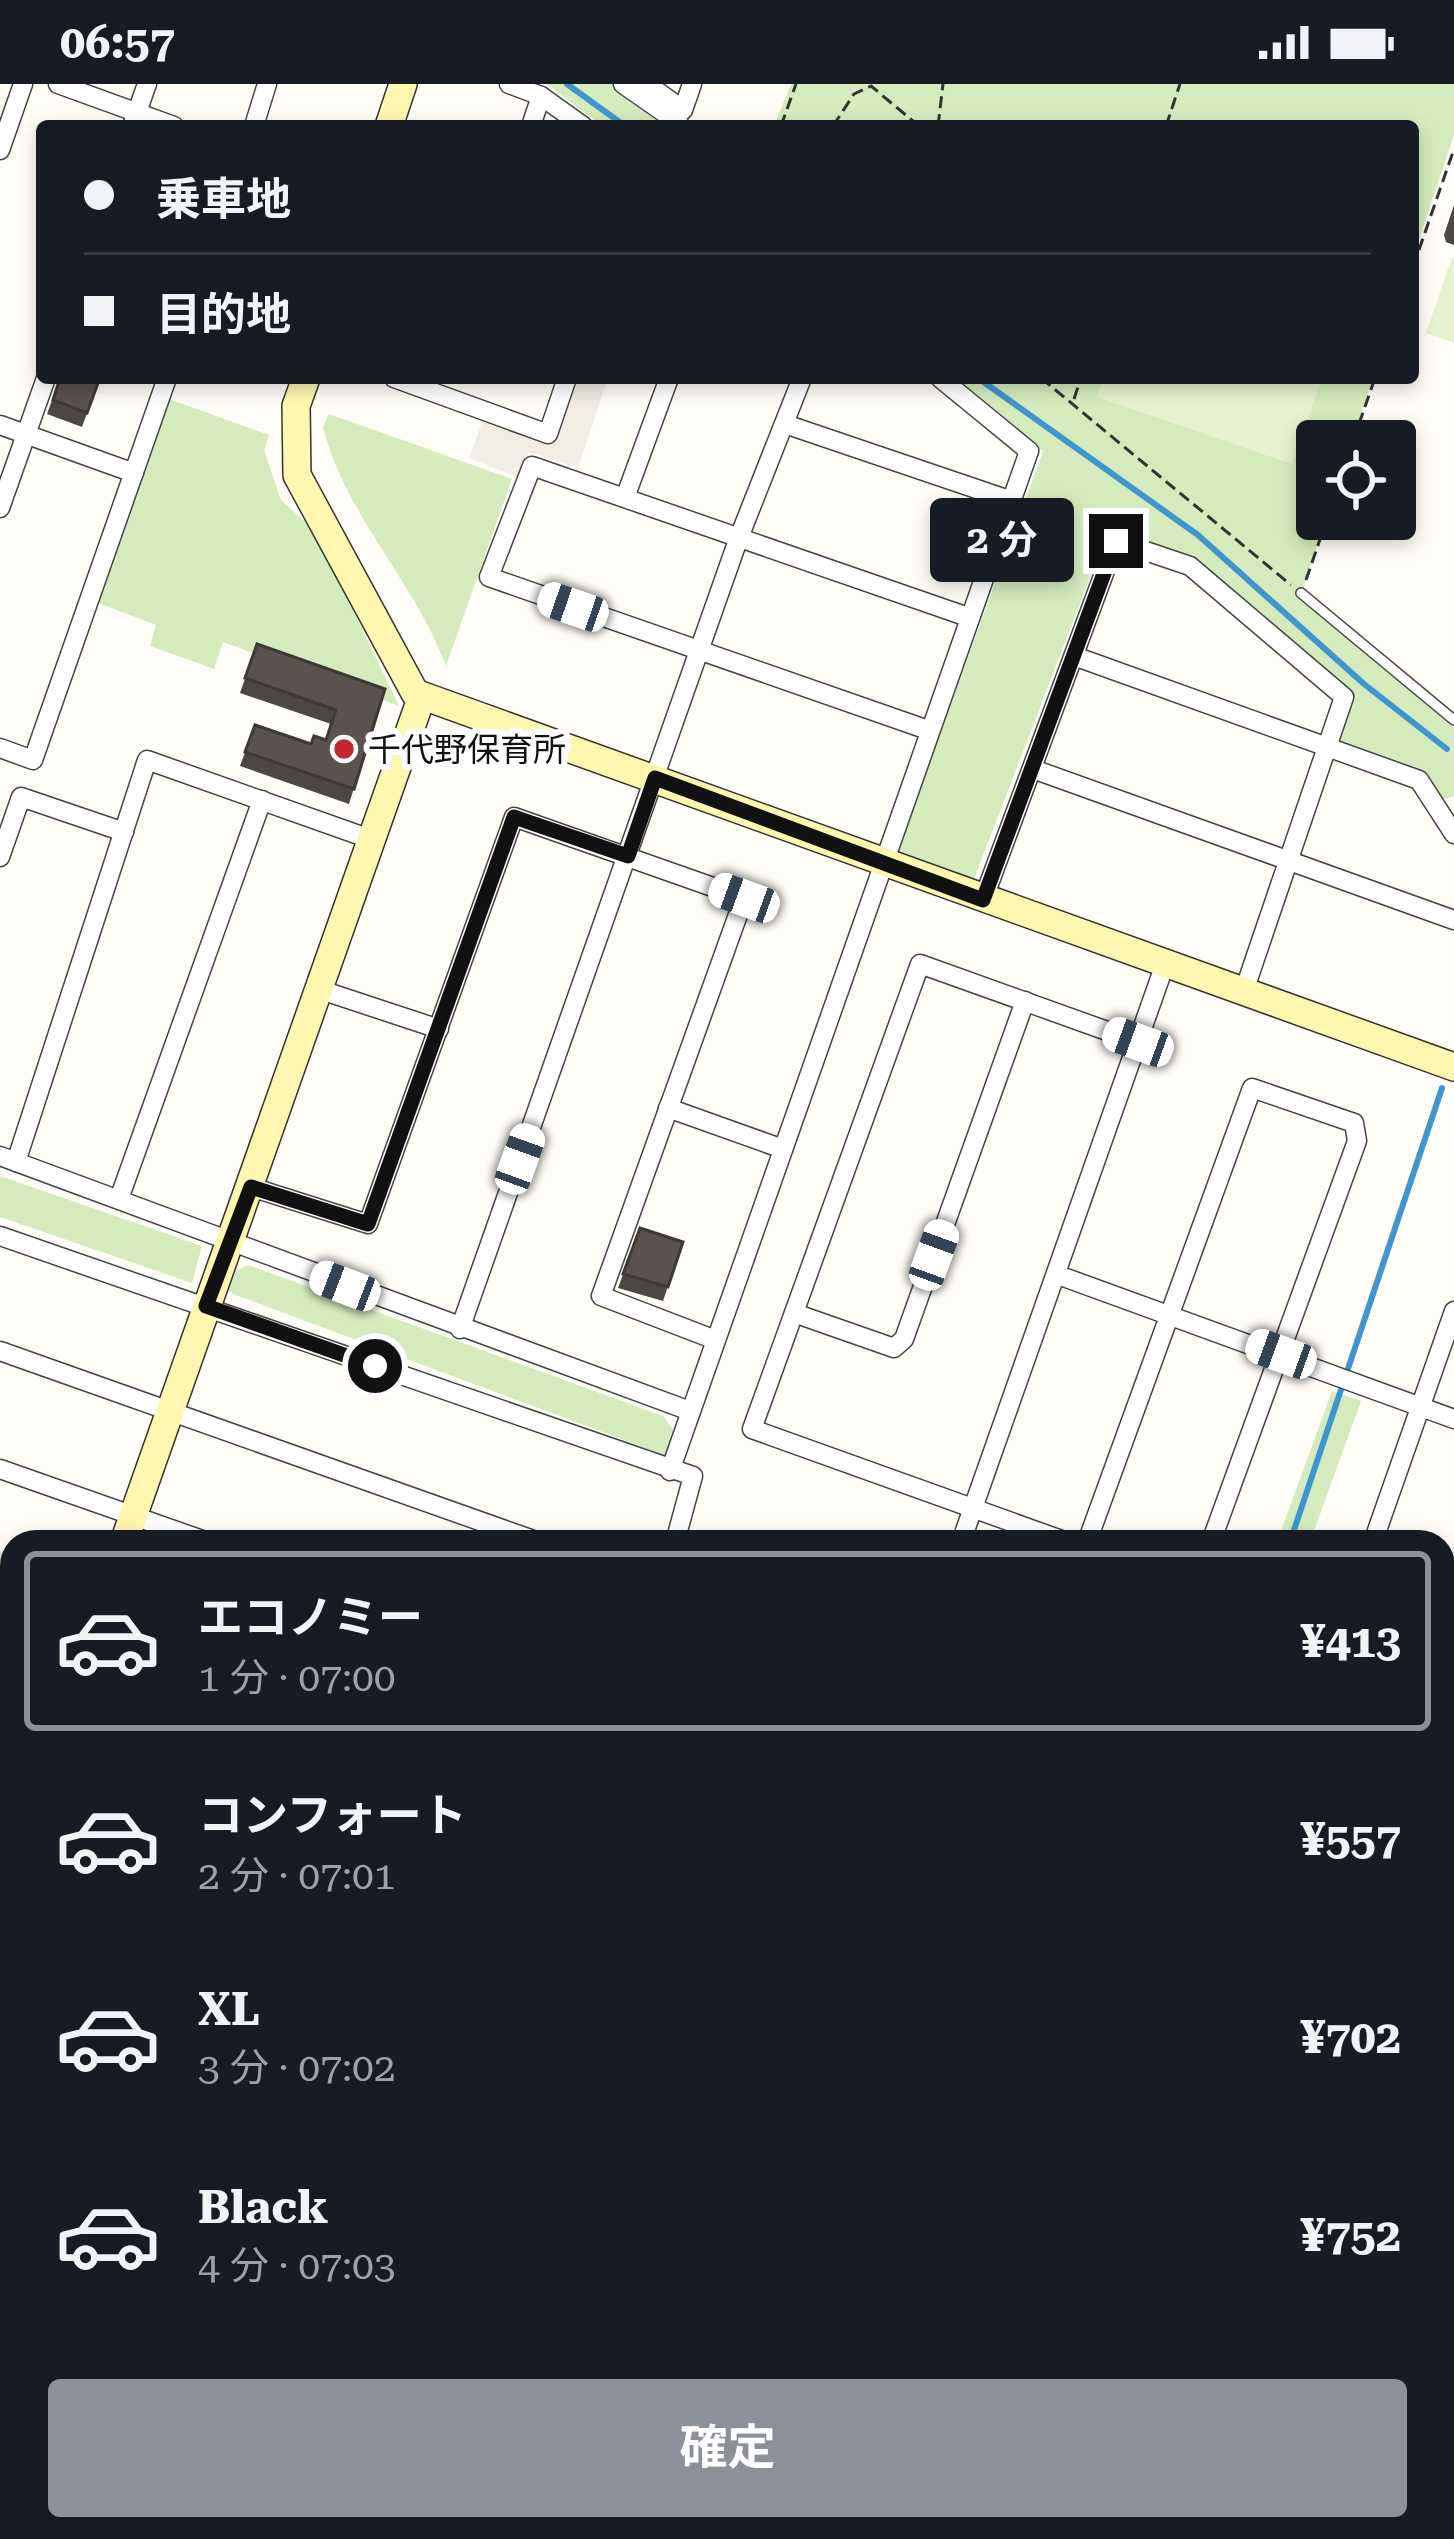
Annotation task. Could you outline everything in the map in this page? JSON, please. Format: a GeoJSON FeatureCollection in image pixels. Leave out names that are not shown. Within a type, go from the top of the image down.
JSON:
{"type":"FeatureCollection","features":[{"type":"Feature","properties":{"kind":"street"},"geometry":{"type":"LineString","coordinates":[[0,150],[23,84]]}},
{"type":"Feature","properties":{"kind":"street"},"geometry":{"type":"LineString","coordinates":[[58,84],[135,119],[147,84]]}},
{"type":"Feature","properties":{"kind":"street"},"geometry":{"type":"LineString","coordinates":[[256,120],[267,84]]}},
{"type":"Feature","properties":{"kind":"street"},"geometry":{"type":"LineString","coordinates":[[390,120],[403,84]]}},
{"type":"Feature","properties":{"kind":"street"},"geometry":{"type":"LineString","coordinates":[[509,84],[541,96],[575,120]]}},
{"type":"Feature","properties":{"kind":"street"},"geometry":{"type":"LineString","coordinates":[[623,84],[675,120]]}},
{"type":"Feature","properties":{"kind":"street"},"geometry":{"type":"LineString","coordinates":[[647,84],[683,110],[692,84]]}},
{"type":"Feature","properties":{"kind":"street"},"geometry":{"type":"LineString","coordinates":[[533,120],[541,96]]}},
{"type":"Feature","properties":{"kind":"street"},"geometry":{"type":"LineString","coordinates":[[0,508],[44,384]]}},
{"type":"Feature","properties":{"kind":"street"},"geometry":{"type":"LineString","coordinates":[[0,748],[33,760],[165,384]]}},
{"type":"Feature","properties":{"kind":"street"},"geometry":{"type":"LineString","coordinates":[[304,384],[296,406],[297,475],[416,693],[1454,1067]]}},
{"type":"Feature","properties":{"kind":"street"},"geometry":{"type":"LineString","coordinates":[[442,386],[548,434],[565,384]]}},
{"type":"Feature","properties":{"kind":"street"},"geometry":{"type":"LineString","coordinates":[[626,495],[667,384]]}},
{"type":"Feature","properties":{"kind":"street"},"geometry":{"type":"LineString","coordinates":[[460,1330],[698,650],[800,384]]}},
{"type":"Feature","properties":{"kind":"street"},"geometry":{"type":"LineString","coordinates":[[670,1471],[1029,451],[947,384]]}},
{"type":"Feature","properties":{"kind":"street"},"geometry":{"type":"LineString","coordinates":[[785,424],[1012,501]]}},
{"type":"Feature","properties":{"kind":"street"},"geometry":{"type":"LineString","coordinates":[[0,425],[134,473]]}},
{"type":"Feature","properties":{"kind":"street"},"geometry":{"type":"LineString","coordinates":[[928,730],[490,577],[532,466],[968,617]]}},
{"type":"Feature","properties":{"kind":"street"},"geometry":{"type":"LineString","coordinates":[[983,900],[1116,541],[1190,566],[1344,697],[1244,992]]}},
{"type":"Feature","properties":{"kind":"street"},"geometry":{"type":"LineString","coordinates":[[1073,656],[1419,780],[1454,835]]}},
{"type":"Feature","properties":{"kind":"street"},"geometry":{"type":"LineString","coordinates":[[0,1468],[128,1529],[422,696]]}},
{"type":"Feature","properties":{"kind":"street"},"geometry":{"type":"LineString","coordinates":[[373,840],[147,760],[8,1159],[460,1330],[690,1411]]}},
{"type":"Feature","properties":{"kind":"street"},"geometry":{"type":"LineString","coordinates":[[1034,770],[1454,920]]}},
{"type":"Feature","properties":{"kind":"street"},"geometry":{"type":"LineString","coordinates":[[0,857],[21,797],[124,832]]}},
{"type":"Feature","properties":{"kind":"street"},"geometry":{"type":"LineString","coordinates":[[119,1198],[262,800]]}},
{"type":"Feature","properties":{"kind":"street"},"geometry":{"type":"LineString","coordinates":[[251,1187],[368,1224],[514,817],[744,898],[602,1296],[713,1340]]}},
{"type":"Feature","properties":{"kind":"street"},"geometry":{"type":"LineString","coordinates":[[1034,1530],[752,1429],[920,964],[1138,1042]]}},
{"type":"Feature","properties":{"kind":"street"},"geometry":{"type":"LineString","coordinates":[[966,1530],[1165,964]]}},
{"type":"Feature","properties":{"kind":"street"},"geometry":{"type":"LineString","coordinates":[[321,990],[439,1029]]}},
{"type":"Feature","properties":{"kind":"street"},"geometry":{"type":"LineString","coordinates":[[794,1313],[894,1348],[904,1339],[1025,1001]]}},
{"type":"Feature","properties":{"kind":"street"},"geometry":{"type":"LineString","coordinates":[[1091,1530],[1252,1088],[1354,1123],[1357,1141],[1215,1530]]}},
{"type":"Feature","properties":{"kind":"street"},"geometry":{"type":"LineString","coordinates":[[668,1108],[783,1149]]}},
{"type":"Feature","properties":{"kind":"street"},"geometry":{"type":"LineString","coordinates":[[0,1236],[693,1476],[678,1530]]}},
{"type":"Feature","properties":{"kind":"street"},"geometry":{"type":"LineString","coordinates":[[1058,1275],[1454,1419]]}},
{"type":"Feature","properties":{"kind":"street"},"geometry":{"type":"LineString","coordinates":[[1376,1530],[1454,1311]]}},
{"type":"Feature","properties":{"kind":"street"},"geometry":{"type":"LineString","coordinates":[[0,1351],[505,1530]]}},
{"type":"Feature","properties":{"kind":"lane"},"geometry":{"type":"LineString","coordinates":[[1301,593],[1454,720]]}},
{"type":"Feature","properties":{"kind":"path"},"geometry":{"type":"LineString","coordinates":[[783,120],[796,84]]}},
{"type":"Feature","properties":{"kind":"path"},"geometry":{"type":"LineString","coordinates":[[939,120],[943,84]]}},
{"type":"Feature","properties":{"kind":"path"},"geometry":{"type":"LineString","coordinates":[[1168,120],[1180,84]]}},
{"type":"Feature","properties":{"kind":"path"},"geometry":{"type":"LineString","coordinates":[[837,120],[854,94],[871,85],[912,120]]}},
{"type":"Feature","properties":{"kind":"path"},"geometry":{"type":"LineString","coordinates":[[1419,251],[1454,149]]}},
{"type":"Feature","properties":{"kind":"path"},"geometry":{"type":"LineString","coordinates":[[1049,384],[1301,593],[1320,540]]}},
{"type":"Feature","properties":{"kind":"path"},"geometry":{"type":"LineString","coordinates":[[1073,403],[1079,384]]}},
{"type":"Feature","properties":{"kind":"path"},"geometry":{"type":"LineString","coordinates":[[1360,420],[1373,384]]}},
{"type":"Feature","properties":{"kind":"green space"},"geometry":{"type":"Polygon","coordinates":[[[547,84],[623,84],[674,120],[594,120],[547,84]]]}},
{"type":"Feature","properties":{"kind":"green space"},"geometry":{"type":"Polygon","coordinates":[[[791,84],[1454,84],[1454,135],[1419,240],[1419,120],[776,120],[791,84]]]}},
{"type":"Feature","properties":{"kind":"green space"},"geometry":{"type":"Polygon","coordinates":[[[1454,258],[1454,343],[1426,333],[1454,258]]]}},
{"type":"Feature","properties":{"kind":"green space"},"geometry":{"type":"Polygon","coordinates":[[[959,384],[1371,384],[1359,420],[1296,420],[1296,540],[1319,540],[1302,593],[1454,728],[1454,796],[1441,800],[1337,743],[1355,697],[1191,557],[1109,528],[972,884],[896,855],[1043,451],[959,384]]]}},
{"type":"Feature","properties":{"kind":"green space"},"geometry":{"type":"Polygon","coordinates":[[[1102,384],[1320,384],[1307,420],[1296,420],[1292,464],[1097,397],[1102,384]]]}},
{"type":"Feature","properties":{"kind":"green space"},"geometry":{"type":"Polygon","coordinates":[[[166,398],[269,435],[264,450],[281,500],[315,531],[399,706],[223,642],[214,669],[150,646],[156,625],[96,602],[166,398]]]}},
{"type":"Feature","properties":{"kind":"green space"},"geometry":{"type":"Polygon","coordinates":[[[329,414],[512,479],[446,666],[417,605],[347,490],[323,427],[329,414]]]}},
{"type":"Feature","properties":{"kind":"green space"},"geometry":{"type":"Polygon","coordinates":[[[0,1176],[202,1246],[192,1283],[0,1217],[0,1176]]]}},
{"type":"Feature","properties":{"kind":"green space"},"geometry":{"type":"Polygon","coordinates":[[[248,1265],[663,1416],[673,1430],[667,1456],[233,1294],[227,1289],[235,1271],[248,1265]]]}},
{"type":"Feature","properties":{"kind":"green space"},"geometry":{"type":"Polygon","coordinates":[[[1332,1391],[1361,1401],[1314,1530],[1281,1530],[1332,1391]]]}},
{"type":"Feature","properties":{"kind":"shaded area"},"geometry":{"type":"Polygon","coordinates":[[[565,384],[606,384],[578,468],[529,452],[518,477],[469,458],[486,411],[548,433],[565,384]]]}},
{"type":"Feature","properties":{"kind":"building"},"geometry":{"type":"Polygon","coordinates":[[[58,384],[98,384],[87,413],[53,400],[58,384]]]}},
{"type":"Feature","properties":{"kind":"building"},"geometry":{"type":"Polygon","coordinates":[[[257,644],[385,689],[354,789],[245,752],[255,725],[311,744],[314,736],[326,740],[336,710],[245,678],[257,644]]]}},
{"type":"Feature","properties":{"kind":"building"},"geometry":{"type":"Polygon","coordinates":[[[640,1228],[683,1242],[668,1287],[623,1274],[640,1228]]]}},
{"type":"Feature","properties":{"kind":"waterway"},"geometry":{"type":"LineString","coordinates":[[567,84],[617,120]]}},
{"type":"Feature","properties":{"kind":"waterway"},"geometry":{"type":"LineString","coordinates":[[986,384],[1198,535],[1364,684],[1447,749]]}},
{"type":"Feature","properties":{"kind":"waterway"},"geometry":{"type":"LineString","coordinates":[[1294,1530],[1442,1088]]}},
{"type":"Feature","properties":{"kind":"place","name":"千代野保育所"},"geometry":{"type":"Point","coordinates":[344,749]}},
{"type":"Feature","properties":{"kind":"route"},"geometry":{"type":"LineString","coordinates":[[375,1366],[206,1306],[251,1187],[368,1224],[514,817],[628,856],[655,778],[983,900],[1116,541]]}}]}
